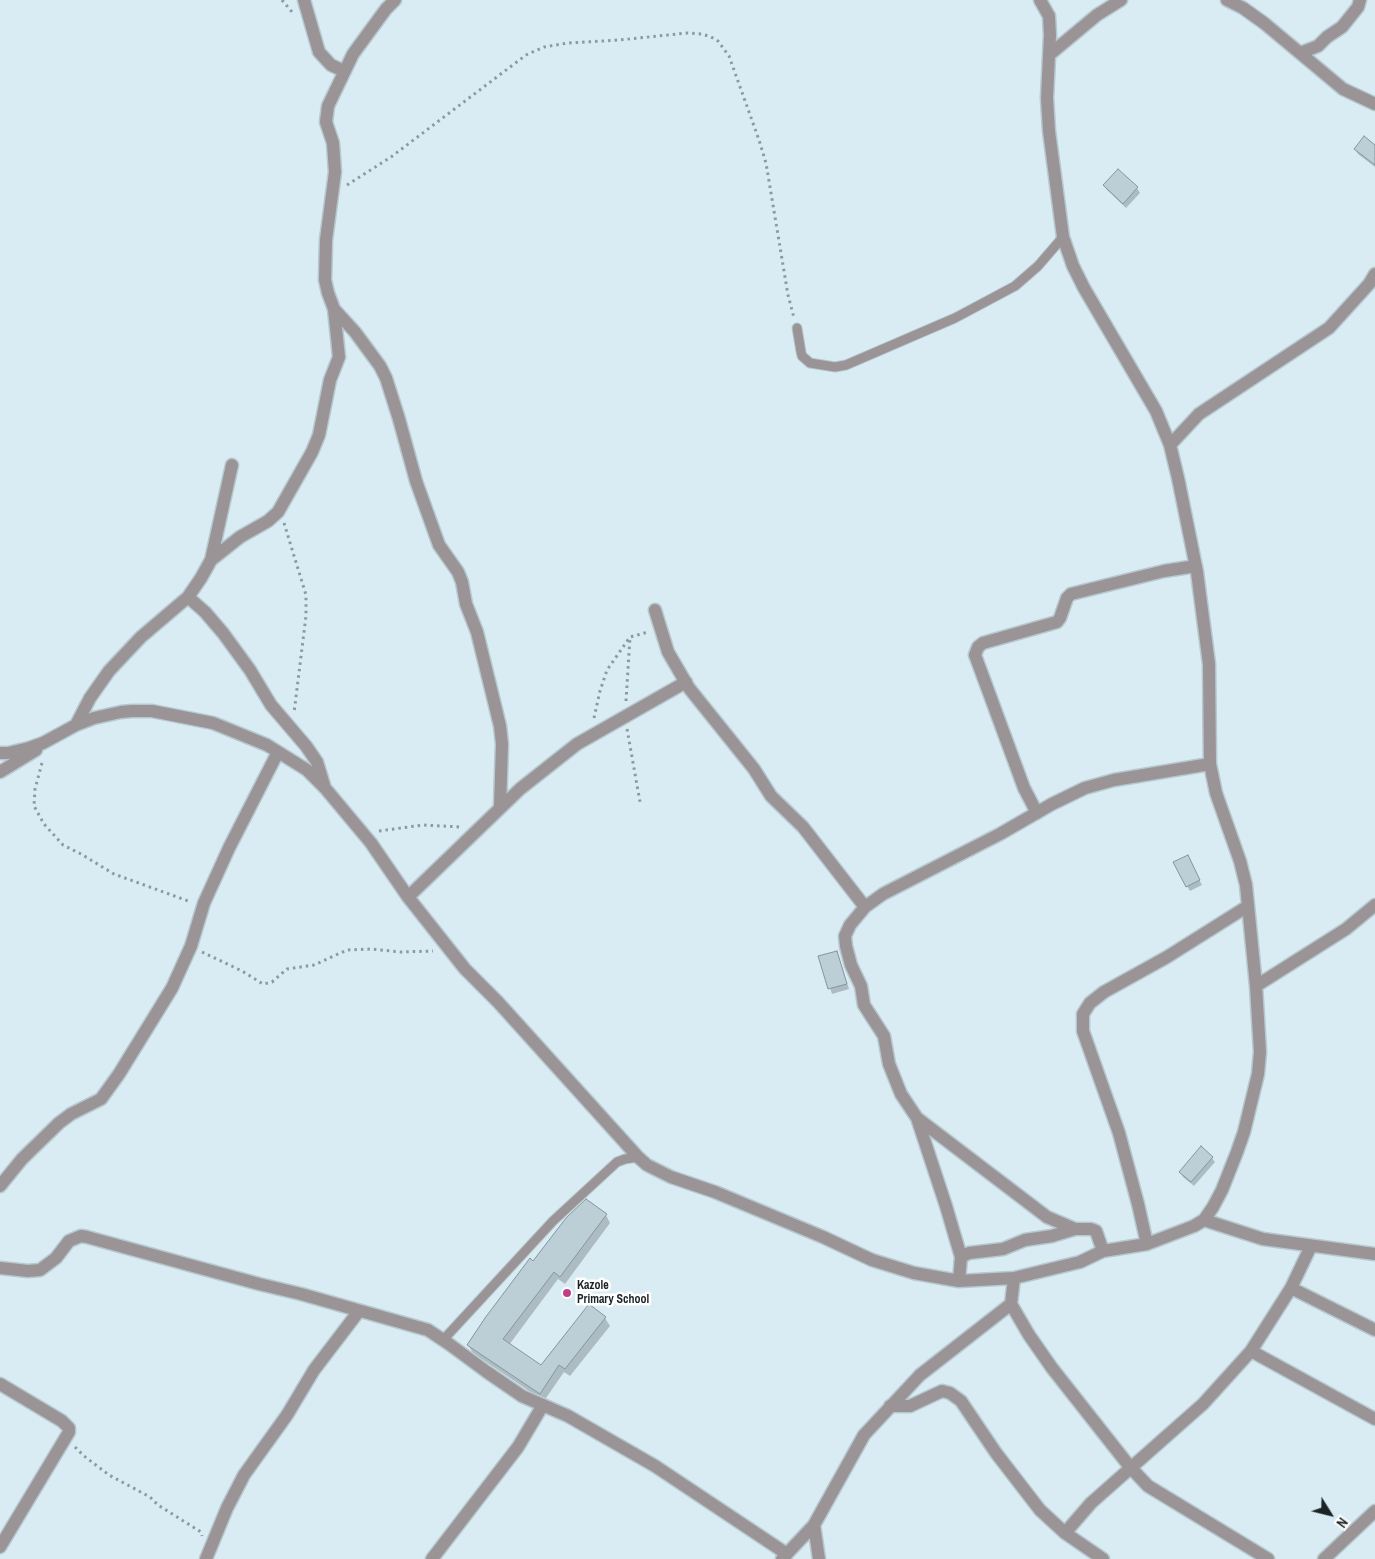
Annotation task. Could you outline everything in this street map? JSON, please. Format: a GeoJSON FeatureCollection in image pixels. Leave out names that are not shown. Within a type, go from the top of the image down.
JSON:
{"type":"FeatureCollection","features":[{"type":"Feature","properties":{"kind":"street"},"geometry":{"type":"LineString","coordinates":[[304,0],[319,52],[331,65],[344,71]]}},
{"type":"Feature","properties":{"kind":"street"},"geometry":{"type":"LineString","coordinates":[[210,560],[240,537],[268,522],[283,505],[312,452],[318,435],[330,380],[339,357],[337,323],[328,293],[324,266],[326,233],[336,172],[336,157],[331,133],[326,122],[326,114],[353,54],[371,27],[395,0]]}},
{"type":"Feature","properties":{"kind":"street"},"geometry":{"type":"LineString","coordinates":[[0,753],[18,751],[45,741],[76,724],[121,712],[152,711],[213,722],[248,736],[278,752],[307,770],[325,788],[391,870],[408,897],[465,969],[562,1071],[647,1165],[671,1177],[715,1192],[823,1237],[872,1260],[914,1273],[959,1281],[1014,1278],[1080,1262],[1103,1252],[1147,1244],[1194,1226],[1204,1220],[1213,1208],[1222,1190],[1237,1152],[1244,1132],[1258,1074],[1260,1052],[1256,986],[1246,884],[1240,861],[1216,793],[1210,764],[1209,664],[1196,566],[1170,445],[1156,410],[1084,288],[1073,266],[1063,236],[1049,131],[1049,16],[1040,0]]}},
{"type":"Feature","properties":{"kind":"street"},"geometry":{"type":"LineString","coordinates":[[1227,0],[1243,8],[1264,23],[1343,89],[1375,104]]}},
{"type":"Feature","properties":{"kind":"street"},"geometry":{"type":"LineString","coordinates":[[1300,53],[1318,46],[1342,27],[1358,7],[1360,0]]}},
{"type":"Feature","properties":{"kind":"street"},"geometry":{"type":"LineString","coordinates":[[1049,55],[1115,2]]}},
{"type":"Feature","properties":{"kind":"street"},"geometry":{"type":"LineString","coordinates":[[1170,445],[1199,414],[1329,328],[1369,284],[1375,274]]}},
{"type":"Feature","properties":{"kind":"street"},"geometry":{"type":"LineString","coordinates":[[334,309],[355,332],[380,366],[386,378],[416,481],[439,545],[458,572],[462,582],[466,604],[477,632],[500,726],[502,744],[500,807]]}},
{"type":"Feature","properties":{"kind":"street"},"geometry":{"type":"LineString","coordinates":[[76,724],[90,698],[110,671],[141,636],[188,597],[201,578],[210,560],[232,465]]}},
{"type":"Feature","properties":{"kind":"street"},"geometry":{"type":"LineString","coordinates":[[1037,813],[1024,788],[975,655],[978,647],[983,643],[1057,622],[1068,596],[1071,594],[1164,570],[1196,566]]}},
{"type":"Feature","properties":{"kind":"street"},"geometry":{"type":"LineString","coordinates":[[188,597],[205,612],[223,633],[250,670],[271,705],[317,762],[325,788]]}},
{"type":"Feature","properties":{"kind":"street"},"geometry":{"type":"LineString","coordinates":[[655,610],[659,628],[668,652],[686,682],[754,769],[771,796],[803,827],[829,863],[865,907]]}},
{"type":"Feature","properties":{"kind":"street"},"geometry":{"type":"LineString","coordinates":[[408,897],[500,807],[577,744],[686,682]]}},
{"type":"Feature","properties":{"kind":"street"},"geometry":{"type":"LineString","coordinates":[[0,772],[35,751],[45,741]]}},
{"type":"Feature","properties":{"kind":"street"},"geometry":{"type":"LineString","coordinates":[[0,1186],[22,1160],[59,1123],[71,1114],[98,1102],[107,1092],[172,988],[190,946],[203,907],[229,848],[278,752]]}},
{"type":"Feature","properties":{"kind":"street"},"geometry":{"type":"LineString","coordinates":[[959,1281],[961,1257],[917,1118],[901,1094],[889,1064],[884,1036],[864,1005],[861,986],[846,946],[845,936],[850,925],[865,907],[883,894],[1085,788],[1114,780],[1210,764]]}},
{"type":"Feature","properties":{"kind":"street"},"geometry":{"type":"LineString","coordinates":[[1256,986],[1346,929],[1375,905]]}},
{"type":"Feature","properties":{"kind":"street"},"geometry":{"type":"LineString","coordinates":[[1147,1244],[1119,1133],[1083,1030],[1084,1014],[1090,1003],[1104,992],[1248,906]]}},
{"type":"Feature","properties":{"kind":"street"},"geometry":{"type":"LineString","coordinates":[[917,1118],[1047,1217],[1075,1229]]}},
{"type":"Feature","properties":{"kind":"street"},"geometry":{"type":"LineString","coordinates":[[1204,1220],[1263,1239],[1375,1254]]}},
{"type":"Feature","properties":{"kind":"street"},"geometry":{"type":"LineString","coordinates":[[961,1257],[969,1253],[1003,1249],[1025,1240],[1052,1236],[1075,1229],[1091,1229],[1096,1231],[1103,1252]]}},
{"type":"Feature","properties":{"kind":"street"},"geometry":{"type":"LineString","coordinates":[[0,1268],[28,1271],[40,1270],[56,1258],[69,1241],[81,1236],[88,1237],[428,1330],[522,1396],[568,1416],[655,1466],[785,1556],[814,1525],[864,1435],[920,1375],[1010,1304]]}},
{"type":"Feature","properties":{"kind":"street"},"geometry":{"type":"LineString","coordinates":[[1065,1533],[1091,1503],[1203,1404],[1251,1351],[1291,1288],[1311,1246]]}},
{"type":"Feature","properties":{"kind":"street"},"geometry":{"type":"LineString","coordinates":[[1014,1278],[1010,1304],[1029,1335],[1040,1352],[1130,1467],[1148,1486],[1268,1559]]}},
{"type":"Feature","properties":{"kind":"street"},"geometry":{"type":"LineString","coordinates":[[1291,1288],[1375,1330]]}},
{"type":"Feature","properties":{"kind":"street"},"geometry":{"type":"LineString","coordinates":[[208,1554],[235,1491],[244,1475],[287,1415],[314,1370],[359,1311]]}},
{"type":"Feature","properties":{"kind":"street"},"geometry":{"type":"LineString","coordinates":[[1251,1351],[1375,1418]]}},
{"type":"Feature","properties":{"kind":"street"},"geometry":{"type":"LineString","coordinates":[[0,1384],[62,1421],[69,1428],[67,1436],[0,1547]]}},
{"type":"Feature","properties":{"kind":"street"},"geometry":{"type":"LineString","coordinates":[[890,1406],[910,1406],[942,1391],[950,1393],[960,1401],[996,1453],[1040,1510],[1065,1533],[1103,1559]]}},
{"type":"Feature","properties":{"kind":"street"},"geometry":{"type":"LineString","coordinates":[[432,1559],[518,1447],[543,1405]]}},
{"type":"Feature","properties":{"kind":"street"},"geometry":{"type":"LineString","coordinates":[[1324,1559],[1375,1513]]}},
{"type":"Feature","properties":{"kind":"street"},"geometry":{"type":"LineString","coordinates":[[814,1525],[820,1559]]}},
{"type":"Feature","properties":{"kind":"lane"},"geometry":{"type":"LineString","coordinates":[[797,328],[802,356],[810,363],[834,366],[846,365],[956,318],[1015,286],[1038,266],[1063,236]]}},
{"type":"Feature","properties":{"kind":"lane"},"geometry":{"type":"LineString","coordinates":[[443,1340],[567,1208],[618,1162],[638,1157]]}},
{"type":"Feature","properties":{"kind":"path"},"geometry":{"type":"LineString","coordinates":[[332,194],[391,157],[526,55],[544,47],[568,43],[650,38],[687,33],[707,35],[718,41],[729,56],[759,140],[766,163],[788,295],[797,328]]}},
{"type":"Feature","properties":{"kind":"path"},"geometry":{"type":"LineString","coordinates":[[283,505],[284,524],[306,595],[303,643],[292,731]]}},
{"type":"Feature","properties":{"kind":"path"},"geometry":{"type":"LineString","coordinates":[[588,738],[607,670],[630,637],[659,628]]}},
{"type":"Feature","properties":{"kind":"path"},"geometry":{"type":"LineString","coordinates":[[630,637],[625,717],[640,802]]}},
{"type":"Feature","properties":{"kind":"path"},"geometry":{"type":"LineString","coordinates":[[45,741],[35,789],[34,806],[44,824],[59,841],[114,874],[203,907]]}},
{"type":"Feature","properties":{"kind":"path"},"geometry":{"type":"LineString","coordinates":[[361,832],[384,831],[423,825],[482,826]]}},
{"type":"Feature","properties":{"kind":"path"},"geometry":{"type":"LineString","coordinates":[[190,946],[242,971],[263,984],[272,982],[287,969],[314,965],[347,950],[372,948],[400,952],[449,949]]}},
{"type":"Feature","properties":{"kind":"path"},"geometry":{"type":"LineString","coordinates":[[67,1436],[84,1456],[109,1475],[150,1497],[158,1505],[200,1532],[208,1554]]}},
{"type":"Feature","properties":{"kind":"building"},"geometry":{"type":"Polygon","coordinates":[[[1364,136],[1375,145],[1375,165],[1354,149],[1364,136]]]}},
{"type":"Feature","properties":{"kind":"building"},"geometry":{"type":"Polygon","coordinates":[[[1118,169],[1138,187],[1123,204],[1103,185],[1118,169]]]}},
{"type":"Feature","properties":{"kind":"building"},"geometry":{"type":"Polygon","coordinates":[[[1188,855],[1200,880],[1186,887],[1173,862],[1188,855]]]}},
{"type":"Feature","properties":{"kind":"building"},"geometry":{"type":"Polygon","coordinates":[[[837,951],[847,984],[828,989],[818,956],[837,951]]]}},
{"type":"Feature","properties":{"kind":"building"},"geometry":{"type":"Polygon","coordinates":[[[1201,1146],[1213,1157],[1191,1182],[1179,1172],[1201,1146]]]}},
{"type":"Feature","properties":{"kind":"building"},"geometry":{"type":"Polygon","coordinates":[[[586,1199],[607,1214],[560,1277],[554,1272],[503,1339],[541,1365],[589,1304],[606,1317],[565,1369],[559,1365],[540,1394],[467,1345],[530,1258],[533,1261],[566,1218],[586,1199]]]}},
{"type":"Feature","properties":{"kind":"place","name":"Kazole Primary School"},"geometry":{"type":"Point","coordinates":[567,1293]}}]}
